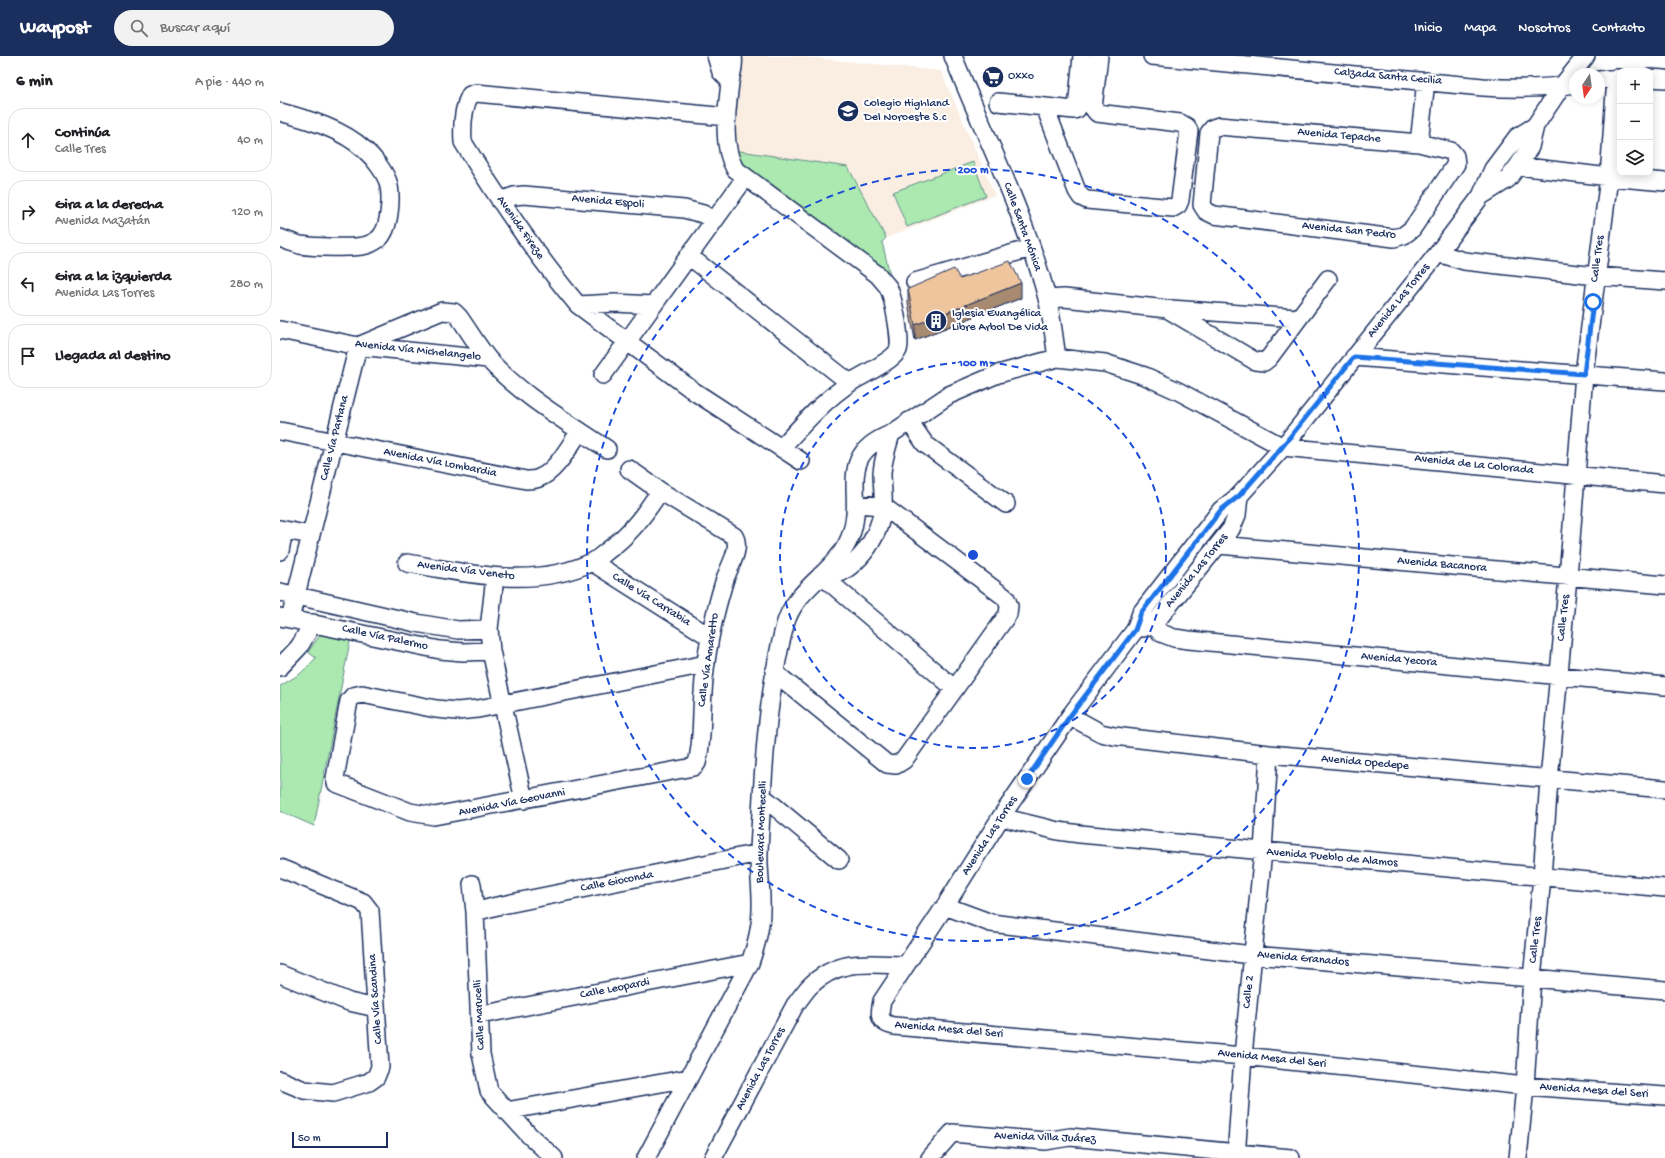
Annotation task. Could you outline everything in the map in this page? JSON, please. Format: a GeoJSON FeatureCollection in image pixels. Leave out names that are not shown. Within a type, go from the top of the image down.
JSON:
{"type":"FeatureCollection","features":[{"type":"Feature","properties":{"kind":"street"},"geometry":{"type":"LineString","coordinates":[[716,56],[720,72],[730,81]]}},
{"type":"Feature","properties":{"kind":"street"},"geometry":{"type":"LineString","coordinates":[[733,56],[734,74],[730,81],[727,117],[727,149],[730,160],[735,169],[745,178],[878,276],[888,287],[893,300],[899,340],[898,350],[891,358],[850,384],[820,407],[782,447]]}},
{"type":"Feature","properties":{"kind":"street","name":"Calle Santa Mónica"},"geometry":{"type":"LineString","coordinates":[[953,56],[1003,172],[1031,248],[1047,299],[1057,358]]}},
{"type":"Feature","properties":{"kind":"street"},"geometry":{"type":"LineString","coordinates":[[998,102],[1074,110],[1077,109],[1082,56]]}},
{"type":"Feature","properties":{"kind":"street"},"geometry":{"type":"LineString","coordinates":[[1045,107],[1077,192],[1081,197],[1087,200],[1173,208],[1178,205],[1180,200],[1189,131],[1180,123],[1097,112],[1093,108],[1099,56]]}},
{"type":"Feature","properties":{"kind":"street","name":"Calzada Santa Cecilia"},"geometry":{"type":"LineString","coordinates":[[1152,56],[1257,61],[1426,81],[1511,88],[1568,85]]}},
{"type":"Feature","properties":{"kind":"street","name":"Avenida Las Torres"},"geometry":{"type":"LineString","coordinates":[[1148,619],[1221,510],[1239,496],[1282,447],[1438,253],[1481,196],[1493,168],[1517,137],[1535,126],[1568,85],[1586,56]]}},
{"type":"Feature","properties":{"kind":"street"},"geometry":{"type":"LineString","coordinates":[[1605,79],[1617,78]]}},
{"type":"Feature","properties":{"kind":"street"},"geometry":{"type":"LineString","coordinates":[[1653,78],[1665,80]]}},
{"type":"Feature","properties":{"kind":"street"},"geometry":{"type":"LineString","coordinates":[[1419,143],[1426,81]]}},
{"type":"Feature","properties":{"kind":"street","name":"Calle Tres"},"geometry":{"type":"LineString","coordinates":[[1518,1158],[1584,374],[1609,177],[1617,89]]}},
{"type":"Feature","properties":{"kind":"street","name":"Avenida Fireze"},"geometry":{"type":"LineString","coordinates":[[727,117],[476,93],[470,95],[466,101],[462,133],[463,142],[500,201],[563,287],[578,305],[732,418],[782,447],[801,461]]}},
{"type":"Feature","properties":{"kind":"street"},"geometry":{"type":"LineString","coordinates":[[280,112],[309,120],[344,134],[365,150],[378,164],[388,182],[391,198],[388,216],[382,236],[368,245],[351,247],[301,245],[280,238]]}},
{"type":"Feature","properties":{"kind":"street","name":"Avenida Tepache"},"geometry":{"type":"LineString","coordinates":[[1206,211],[1202,205],[1209,133],[1213,128],[1219,126],[1419,143],[1451,151],[1455,156],[1456,164]]}},
{"type":"Feature","properties":{"kind":"street","name":"Avenida Las Torres"},"geometry":{"type":"LineString","coordinates":[[1481,196],[1508,179],[1530,147],[1535,126]]}},
{"type":"Feature","properties":{"kind":"street","name":"Avenida San Pedro"},"geometry":{"type":"LineString","coordinates":[[1206,211],[1214,215],[1394,238],[1404,236],[1412,229],[1456,164]]}},
{"type":"Feature","properties":{"kind":"street"},"geometry":{"type":"LineString","coordinates":[[1518,166],[1665,182]]}},
{"type":"Feature","properties":{"kind":"street"},"geometry":{"type":"LineString","coordinates":[[603,375],[745,178]]}},
{"type":"Feature","properties":{"kind":"street","name":"Avenida Espoli"},"geometry":{"type":"LineString","coordinates":[[500,201],[514,196],[524,195],[684,209],[703,214],[714,221]]}},
{"type":"Feature","properties":{"kind":"street"},"geometry":{"type":"LineString","coordinates":[[915,282],[1031,248]]}},
{"type":"Feature","properties":{"kind":"street"},"geometry":{"type":"LineString","coordinates":[[1438,253],[1464,261],[1596,276],[1665,281]]}},
{"type":"Feature","properties":{"kind":"street"},"geometry":{"type":"LineString","coordinates":[[689,256],[850,384]]}},
{"type":"Feature","properties":{"kind":"street"},"geometry":{"type":"LineString","coordinates":[[1167,309],[1255,361],[1264,362],[1270,358],[1328,279]]}},
{"type":"Feature","properties":{"kind":"street"},"geometry":{"type":"LineString","coordinates":[[1047,299],[1064,298],[1167,309],[1298,318]]}},
{"type":"Feature","properties":{"kind":"street"},"geometry":{"type":"LineString","coordinates":[[578,305],[653,305]]}},
{"type":"Feature","properties":{"kind":"street","name":"Avenida Vía Michelangelo"},"geometry":{"type":"LineString","coordinates":[[358,346],[442,310],[454,312],[459,317],[488,359]]}},
{"type":"Feature","properties":{"kind":"street","name":"Avenida Vía Michelangelo"},"geometry":{"type":"LineString","coordinates":[[280,330],[358,346],[488,359]]}},
{"type":"Feature","properties":{"kind":"street","name":"Calle Vía Partana"},"geometry":{"type":"LineString","coordinates":[[285,618],[288,594],[310,536],[335,443],[358,346]]}},
{"type":"Feature","properties":{"kind":"street"},"geometry":{"type":"LineString","coordinates":[[1354,357],[1665,380]]}},
{"type":"Feature","properties":{"kind":"street"},"geometry":{"type":"LineString","coordinates":[[1057,358],[1105,363],[1145,376],[1178,391],[1282,447]]}},
{"type":"Feature","properties":{"kind":"street","name":"Boulevard Montecelli"},"geometry":{"type":"LineString","coordinates":[[646,1158],[750,963],[758,940],[761,910],[759,853],[762,796],[774,672],[788,614],[792,605],[833,565],[843,551],[850,536],[855,520],[856,504],[854,484],[857,462],[871,445],[880,438],[891,434],[956,392],[998,374],[1057,358]]}},
{"type":"Feature","properties":{"kind":"street"},"geometry":{"type":"LineString","coordinates":[[488,359],[526,393],[607,449]]}},
{"type":"Feature","properties":{"kind":"street"},"geometry":{"type":"LineString","coordinates":[[909,421],[925,444],[1006,504]]}},
{"type":"Feature","properties":{"kind":"street","name":"Avenida Vía Lombardia"},"geometry":{"type":"LineString","coordinates":[[280,431],[526,480],[539,478],[548,472],[560,460],[580,431]]}},
{"type":"Feature","properties":{"kind":"street","name":"Boulevard Montecelli"},"geometry":{"type":"LineString","coordinates":[[820,579],[841,572],[857,560],[870,544],[879,526],[883,506],[882,472],[891,434]]}},
{"type":"Feature","properties":{"kind":"street","name":"Avenida de La Colorada"},"geometry":{"type":"LineString","coordinates":[[1282,447],[1665,484]]}},
{"type":"Feature","properties":{"kind":"street"},"geometry":{"type":"LineString","coordinates":[[629,469],[660,491]]}},
{"type":"Feature","properties":{"kind":"street","name":"Calle Vía Amaretto"},"geometry":{"type":"LineString","coordinates":[[660,491],[734,536],[737,541],[736,549],[725,577],[710,637],[703,692],[699,757],[697,763],[693,767],[688,768]]}},
{"type":"Feature","properties":{"kind":"street","name":"Avenida Vía Veneto"},"geometry":{"type":"LineString","coordinates":[[406,563],[495,577],[542,577],[565,571],[592,562],[627,535],[642,518],[660,491]]}},
{"type":"Feature","properties":{"kind":"street","name":"Avenida Las Torres"},"geometry":{"type":"LineString","coordinates":[[881,1019],[880,1011],[882,1001],[904,965],[945,906],[1001,817],[1070,716],[1135,630],[1148,619],[1219,544],[1231,529],[1237,515],[1239,496]]}},
{"type":"Feature","properties":{"kind":"street"},"geometry":{"type":"LineString","coordinates":[[774,672],[887,764],[896,764],[904,760],[1008,614],[1009,606],[1006,598],[883,506],[856,504]]}},
{"type":"Feature","properties":{"kind":"street"},"geometry":{"type":"LineString","coordinates":[[280,551],[282,529],[310,536]]}},
{"type":"Feature","properties":{"kind":"street","name":"Avenida Bacanora"},"geometry":{"type":"LineString","coordinates":[[1219,544],[1665,585]]}},
{"type":"Feature","properties":{"kind":"street","name":"Calle Vía Carrabia"},"geometry":{"type":"LineString","coordinates":[[592,562],[710,637]]}},
{"type":"Feature","properties":{"kind":"street"},"geometry":{"type":"LineString","coordinates":[[495,577],[489,629],[491,651],[524,800]]}},
{"type":"Feature","properties":{"kind":"street"},"geometry":{"type":"LineString","coordinates":[[820,579],[955,689]]}},
{"type":"Feature","properties":{"kind":"street","name":"Calle Vía Palermo"},"geometry":{"type":"LineString","coordinates":[[288,594],[416,623],[458,630],[489,629]]}},
{"type":"Feature","properties":{"kind":"street"},"geometry":{"type":"LineString","coordinates":[[335,627],[341,607]]}},
{"type":"Feature","properties":{"kind":"street","name":"Calle Vía Palermo"},"geometry":{"type":"LineString","coordinates":[[285,618],[335,627],[440,650],[463,652],[491,651]]}},
{"type":"Feature","properties":{"kind":"street","name":"Avenida Yecora"},"geometry":{"type":"LineString","coordinates":[[1148,619],[1161,633],[1174,638],[1189,640],[1665,686]]}},
{"type":"Feature","properties":{"kind":"street"},"geometry":{"type":"LineString","coordinates":[[280,667],[299,646],[313,623]]}},
{"type":"Feature","properties":{"kind":"street"},"geometry":{"type":"LineString","coordinates":[[503,704],[706,664]]}},
{"type":"Feature","properties":{"kind":"street","name":"Avenida Vía Geovanni"},"geometry":{"type":"LineString","coordinates":[[503,704],[457,711],[436,709],[362,694],[353,696],[349,701],[335,778],[336,782],[340,785],[410,812],[434,816],[688,768]]}},
{"type":"Feature","properties":{"kind":"street","name":"Avenida Opedepe"},"geometry":{"type":"LineString","coordinates":[[1070,716],[1100,734],[1114,736],[1269,754],[1549,780],[1665,789]]}},
{"type":"Feature","properties":{"kind":"street","name":"Calle 2"},"geometry":{"type":"LineString","coordinates":[[1236,1155],[1242,1056],[1263,851],[1269,754]]}},
{"type":"Feature","properties":{"kind":"street"},"geometry":{"type":"LineString","coordinates":[[762,796],[839,860]]}},
{"type":"Feature","properties":{"kind":"street","name":"Avenida Pueblo de Alamos"},"geometry":{"type":"LineString","coordinates":[[1001,817],[1058,831],[1665,888]]}},
{"type":"Feature","properties":{"kind":"street","name":"Calle Gioconda"},"geometry":{"type":"LineString","coordinates":[[475,912],[505,904],[759,853]]}},
{"type":"Feature","properties":{"kind":"street","name":"Calle Vía Scandina"},"geometry":{"type":"LineString","coordinates":[[280,868],[363,902],[370,911],[380,1067],[376,1077],[369,1082],[333,1093],[304,1090],[280,1080]]}},
{"type":"Feature","properties":{"kind":"street","name":"Calle Marucelli"},"geometry":{"type":"LineString","coordinates":[[472,884],[475,912],[482,1054],[490,1091],[528,1135],[554,1158]]}},
{"type":"Feature","properties":{"kind":"street","name":"Avenida Granados"},"geometry":{"type":"LineString","coordinates":[[945,906],[991,923],[1252,955],[1665,990]]}},
{"type":"Feature","properties":{"kind":"street","name":"Calle Leopardi"},"geometry":{"type":"LineString","coordinates":[[480,1015],[750,963]]}},
{"type":"Feature","properties":{"kind":"street","name":"Avenida Las Torres"},"geometry":{"type":"LineString","coordinates":[[713,1158],[795,1005],[810,986],[825,974],[843,966],[866,964],[904,965]]}},
{"type":"Feature","properties":{"kind":"street"},"geometry":{"type":"LineString","coordinates":[[280,974],[349,1002],[376,1008]]}},
{"type":"Feature","properties":{"kind":"street","name":"Avenida Mesa del Seri"},"geometry":{"type":"LineString","coordinates":[[881,1019],[885,1024],[894,1026],[1242,1056],[1525,1086],[1665,1096]]}},
{"type":"Feature","properties":{"kind":"street"},"geometry":{"type":"LineString","coordinates":[[506,1111],[689,1078]]}},
{"type":"Feature","properties":{"kind":"street","name":"Avenida Villa Juárez"},"geometry":{"type":"LineString","coordinates":[[930,1158],[952,1133],[1045,1141],[1070,1137],[1236,1155],[1291,1158]]}},
{"type":"Feature","properties":{"kind":"shaded area","name":"Colegio Highland Del Noroeste S.c"},"geometry":{"type":"Polygon","coordinates":[[[742,56],[796,56],[941,71],[995,195],[886,238],[848,167],[733,150],[742,56]]]}},
{"type":"Feature","properties":{"kind":"green space"},"geometry":{"type":"Polygon","coordinates":[[[733,150],[848,167],[886,238],[882,242],[890,275],[748,172],[733,150]]]}},
{"type":"Feature","properties":{"kind":"green space"},"geometry":{"type":"Polygon","coordinates":[[[973,162],[986,196],[907,227],[893,192],[973,162]]]}},
{"type":"Feature","properties":{"kind":"green space"},"geometry":{"type":"Polygon","coordinates":[[[323,631],[351,636],[314,826],[280,811],[280,686],[300,674],[316,658],[308,652],[323,631]]]}},
{"type":"Feature","properties":{"kind":"building"},"geometry":{"type":"Polygon","coordinates":[[[1010,261],[1021,283],[915,325],[908,289],[954,269],[960,279],[1010,261]]]}},
{"type":"Feature","properties":{"kind":"place","name":"Oxxo"},"geometry":{"type":"Point","coordinates":[993,77]}},
{"type":"Feature","properties":{"kind":"place","name":"Colegio Highland Del Noroeste S.c"},"geometry":{"type":"Point","coordinates":[848,111]}},
{"type":"Feature","properties":{"kind":"place","name":"Iglesia Evangélica Libre Arbol De Vida"},"geometry":{"type":"Point","coordinates":[936,321]}},
{"type":"Feature","properties":{"kind":"route"},"geometry":{"type":"LineString","coordinates":[[1027,779],[1070,716],[1135,630],[1141,613],[1221,510],[1239,496],[1282,447],[1354,357],[1584,374],[1593,302]]}}]}
